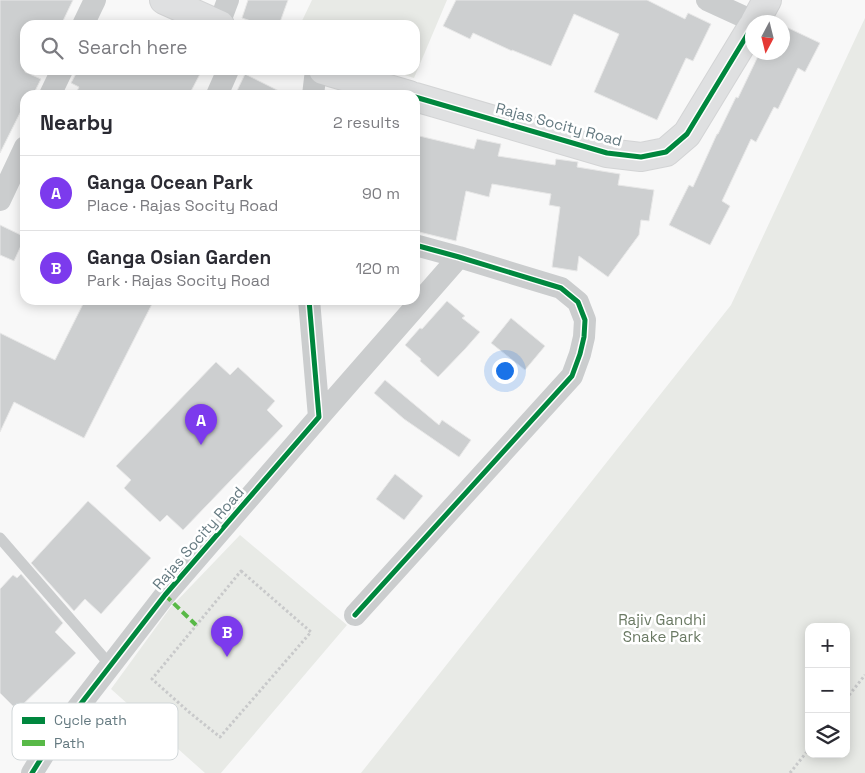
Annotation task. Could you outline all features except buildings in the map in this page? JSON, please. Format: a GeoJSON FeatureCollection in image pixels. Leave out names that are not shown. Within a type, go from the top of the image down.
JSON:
{"type":"FeatureCollection","features":[{"type":"Feature","properties":{"kind":"street"},"geometry":{"type":"LineString","coordinates":[[85,20],[95,0]]}},
{"type":"Feature","properties":{"kind":"street"},"geometry":{"type":"LineString","coordinates":[[164,0],[222,16]]}},
{"type":"Feature","properties":{"kind":"street"},"geometry":{"type":"LineString","coordinates":[[707,0],[745,17]]}},
{"type":"Feature","properties":{"kind":"street"},"geometry":{"type":"LineString","coordinates":[[759,15],[767,0]]}},
{"type":"Feature","properties":{"kind":"street","name":"Rajas Socity Road"},"geometry":{"type":"LineString","coordinates":[[420,98],[607,153],[641,157],[666,152],[687,134],[745,39]]}},
{"type":"Feature","properties":{"kind":"street"},"geometry":{"type":"LineString","coordinates":[[52,90],[60,75]]}},
{"type":"Feature","properties":{"kind":"street"},"geometry":{"type":"LineString","coordinates":[[219,90],[226,75]]}},
{"type":"Feature","properties":{"kind":"street"},"geometry":{"type":"LineString","coordinates":[[314,90],[315,75]]}},
{"type":"Feature","properties":{"kind":"street"},"geometry":{"type":"LineString","coordinates":[[340,75],[392,90]]}},
{"type":"Feature","properties":{"kind":"street"},"geometry":{"type":"LineString","coordinates":[[0,200],[20,158]]}},
{"type":"Feature","properties":{"kind":"street"},"geometry":{"type":"LineString","coordinates":[[356,615],[572,376],[584,338],[585,320],[578,302],[561,288],[420,246]]}},
{"type":"Feature","properties":{"kind":"street","name":"Rajas Socity Road"},"geometry":{"type":"LineString","coordinates":[[420,302],[459,257]]}},
{"type":"Feature","properties":{"kind":"street"},"geometry":{"type":"LineString","coordinates":[[309,305],[319,417]]}},
{"type":"Feature","properties":{"kind":"street","name":"Rajas Socity Road"},"geometry":{"type":"LineString","coordinates":[[81,703],[165,595],[417,305]]}},
{"type":"Feature","properties":{"kind":"street","name":"Rajas Socity Road"},"geometry":{"type":"LineString","coordinates":[[32,773],[40,760]]}},
{"type":"Feature","properties":{"kind":"lane"},"geometry":{"type":"LineString","coordinates":[[0,538],[110,666]]}},
{"type":"Feature","properties":{"kind":"path"},"geometry":{"type":"LineString","coordinates":[[241,571],[311,632],[220,737],[152,678],[241,571]]}},
{"type":"Feature","properties":{"kind":"path"},"geometry":{"type":"LineString","coordinates":[[850,695],[865,675]]}},
{"type":"Feature","properties":{"kind":"path"},"geometry":{"type":"LineString","coordinates":[[790,773],[805,754]]}},
{"type":"Feature","properties":{"kind":"green space"},"geometry":{"type":"Polygon","coordinates":[[[312,0],[447,0],[420,64],[420,20],[302,20],[312,0]]]}},
{"type":"Feature","properties":{"kind":"green space","name":"Rajiv Gandhi Snake Park"},"geometry":{"type":"Polygon","coordinates":[[[865,18],[865,773],[361,773],[731,305],[865,18]]]}},
{"type":"Feature","properties":{"kind":"green space"},"geometry":{"type":"Polygon","coordinates":[[[404,75],[415,75],[414,78],[404,75]]]}},
{"type":"Feature","properties":{"kind":"green space"},"geometry":{"type":"Polygon","coordinates":[[[240,535],[347,625],[221,773],[205,773],[178,749],[178,703],[127,703],[111,689],[170,608],[240,535]]]}},
{"type":"Feature","properties":{"kind":"marked path"},"geometry":{"type":"LineString","coordinates":[[165,595],[196,625]]}},
{"type":"Feature","properties":{"kind":"cycle path"},"geometry":{"type":"LineString","coordinates":[[420,98],[607,153],[641,157],[666,152],[687,134],[745,39]]}},
{"type":"Feature","properties":{"kind":"cycle path"},"geometry":{"type":"LineString","coordinates":[[355,615],[572,376],[584,337],[585,320],[578,302],[561,288],[420,246]]}},
{"type":"Feature","properties":{"kind":"cycle path"},"geometry":{"type":"LineString","coordinates":[[81,703],[165,595],[319,417],[309,305]]}},
{"type":"Feature","properties":{"kind":"cycle path"},"geometry":{"type":"LineString","coordinates":[[32,773],[40,760]]}},
{"type":"Feature","properties":{"kind":"place","name":"Ganga Ocean Park"},"geometry":{"type":"Point","coordinates":[201,445]}},
{"type":"Feature","properties":{"kind":"place","name":"Ganga Osian Garden"},"geometry":{"type":"Point","coordinates":[227,657]}}]}
